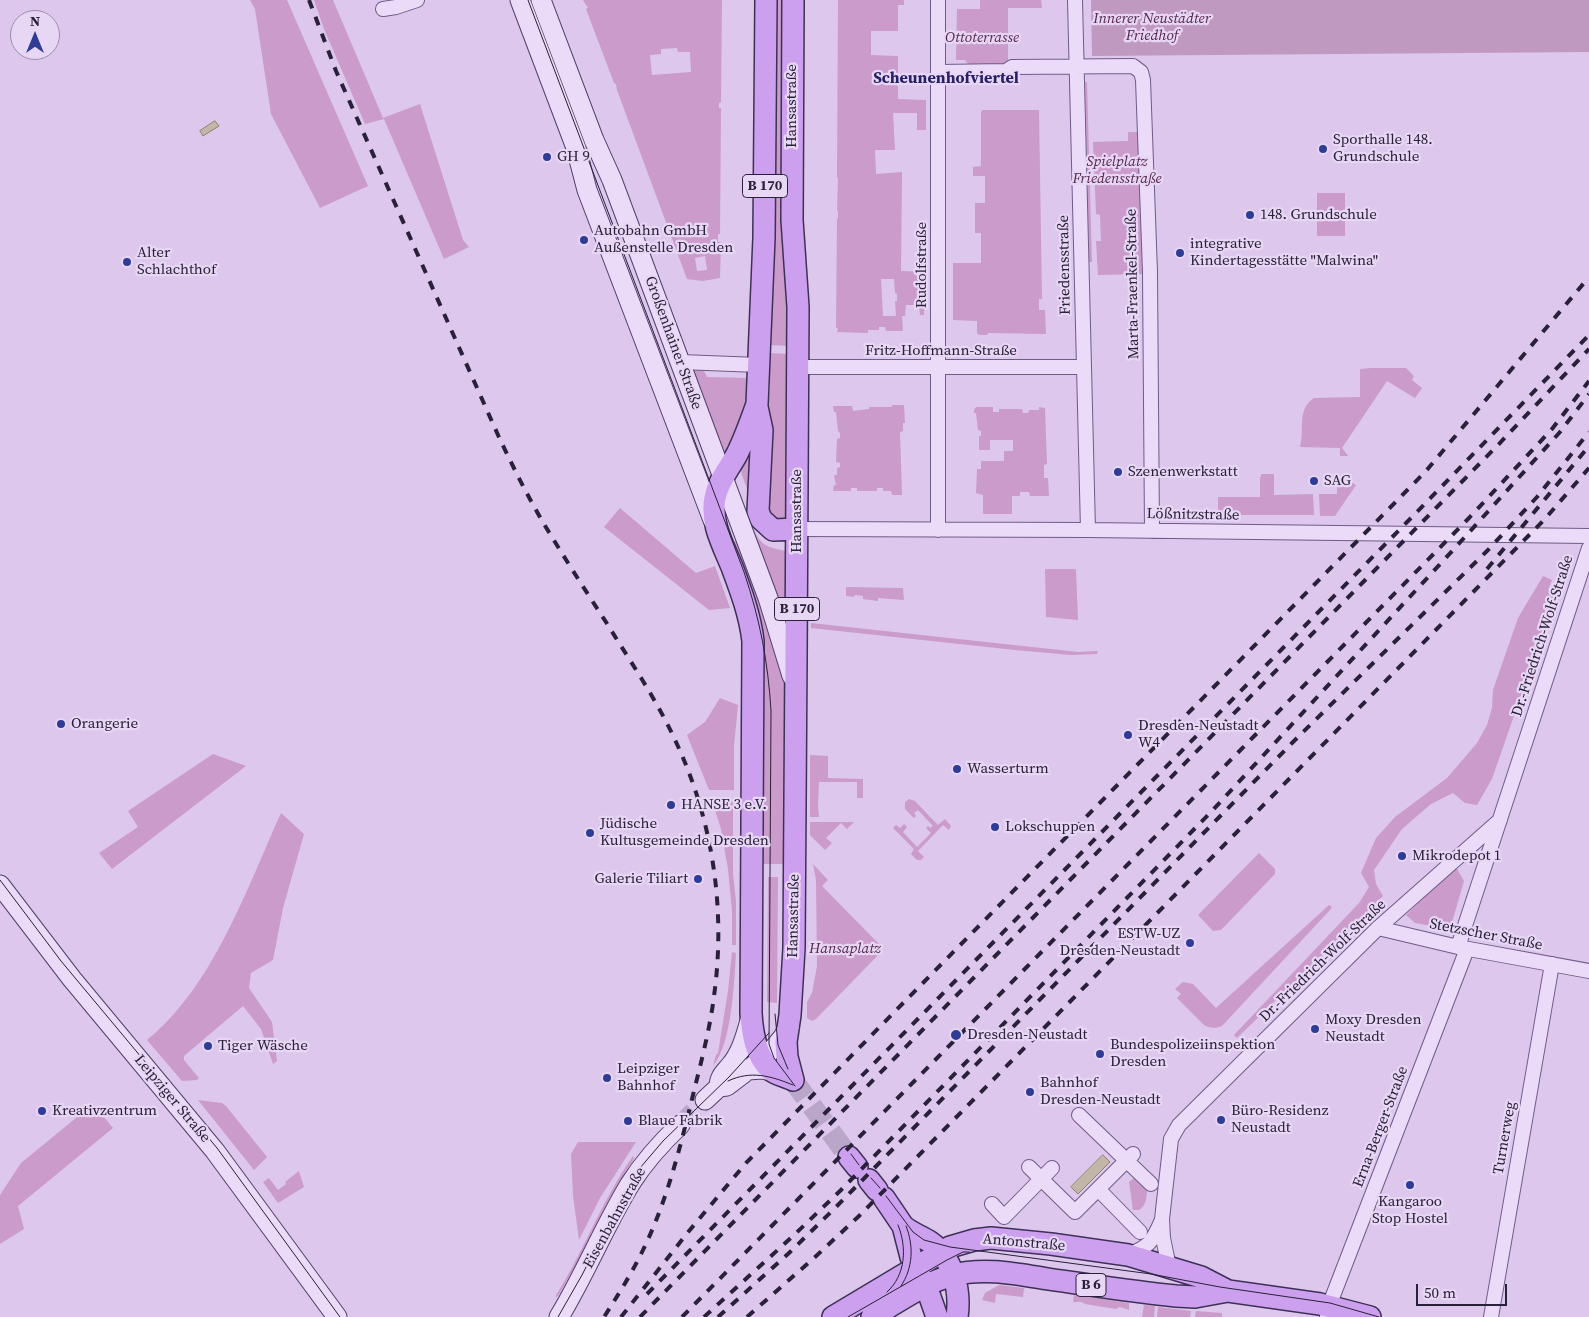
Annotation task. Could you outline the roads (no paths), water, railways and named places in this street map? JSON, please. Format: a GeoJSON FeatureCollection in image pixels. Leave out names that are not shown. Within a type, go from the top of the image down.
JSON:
{"type":"FeatureCollection","features":[{"type":"Feature","properties":{"kind":"main road","name":"Großenhainer Straße"},"geometry":{"type":"LineString","coordinates":[[520,0],[576,148],[590,198],[714,521]]}},
{"type":"Feature","properties":{"kind":"main road","name":"Großenhainer Straße"},"geometry":{"type":"LineString","coordinates":[[540,0],[594,140],[612,180],[772,608],[795,689]]}},
{"type":"Feature","properties":{"kind":"main road","name":"Hansastraße"},"geometry":{"type":"LineString","coordinates":[[766,0],[764,238],[757,404],[750,426],[740,447],[722,476],[715,497],[714,521],[746,607],[753,641],[751,1017],[761,1066],[793,1080],[787,1057],[786,1042],[789,1027],[794,948],[797,529],[804,367],[792,220],[792,0]]}},
{"type":"Feature","properties":{"kind":"main road"},"geometry":{"type":"LineString","coordinates":[[757,404],[762,430],[758,511],[761,519],[773,530],[797,529]]}},
{"type":"Feature","properties":{"kind":"main road","name":"Leipziger Straße"},"geometry":{"type":"LineString","coordinates":[[0,886],[72,979],[215,1151],[337,1317]]}},
{"type":"Feature","properties":{"kind":"main road"},"geometry":{"type":"LineString","coordinates":[[719,1087],[719,1079],[739,1052],[751,1017]]}},
{"type":"Feature","properties":{"kind":"main road"},"geometry":{"type":"LineString","coordinates":[[705,1100],[719,1087],[727,1086],[761,1066],[783,1038],[789,1027]]}},
{"type":"Feature","properties":{"kind":"main road","name":"Eisenbahnstraße"},"geometry":{"type":"LineString","coordinates":[[559,1317],[630,1184],[651,1155],[680,1125]]}},
{"type":"Feature","properties":{"kind":"main road"},"geometry":{"type":"LineString","coordinates":[[867,1178],[903,1226],[915,1266],[937,1317]]}},
{"type":"Feature","properties":{"kind":"main road"},"geometry":{"type":"LineString","coordinates":[[903,1226],[930,1242],[942,1252],[953,1275],[958,1296],[956,1317]]}},
{"type":"Feature","properties":{"kind":"main road","name":"Antonstraße"},"geometry":{"type":"LineString","coordinates":[[832,1317],[915,1266],[950,1247],[964,1242],[991,1238],[1128,1255],[1201,1278],[1228,1291],[1328,1311],[1370,1317]]}},
{"type":"Feature","properties":{"kind":"main road","name":"Antonstraße"},"geometry":{"type":"LineString","coordinates":[[872,1317],[925,1286],[953,1275],[974,1272],[996,1272],[1176,1296],[1195,1297],[1228,1291]]}},
{"type":"Feature","properties":{"kind":"street"},"geometry":{"type":"LineString","coordinates":[[383,9],[417,0]]}},
{"type":"Feature","properties":{"kind":"street","name":"Rudolfstraße"},"geometry":{"type":"LineString","coordinates":[[938,0],[938,530]]}},
{"type":"Feature","properties":{"kind":"street","name":"Friedensstraße"},"geometry":{"type":"LineString","coordinates":[[1075,0],[1088,530]]}},
{"type":"Feature","properties":{"kind":"street"},"geometry":{"type":"LineString","coordinates":[[939,72],[1006,71],[1012,67],[1077,66]]}},
{"type":"Feature","properties":{"kind":"street","name":"Marta-Fraenkel-Straße"},"geometry":{"type":"LineString","coordinates":[[1077,66],[1133,66],[1140,72],[1143,80],[1150,272],[1152,531]]}},
{"type":"Feature","properties":{"kind":"street"},"geometry":{"type":"LineString","coordinates":[[680,362],[759,365]]}},
{"type":"Feature","properties":{"kind":"street","name":"Fritz-Hoffmann-Straße"},"geometry":{"type":"LineString","coordinates":[[804,367],[1084,367]]}},
{"type":"Feature","properties":{"kind":"street","name":"Lößnitzstraße"},"geometry":{"type":"LineString","coordinates":[[797,529],[1088,530],[1589,536]]}},
{"type":"Feature","properties":{"kind":"street","name":"Dr.-Friedrich-Wolf-Straße"},"geometry":{"type":"LineString","coordinates":[[1462,948],[1500,820],[1589,548]]}},
{"type":"Feature","properties":{"kind":"street","name":"Dr.-Friedrich-Wolf-Straße"},"geometry":{"type":"LineString","coordinates":[[1162,1219],[1171,1139],[1179,1125],[1378,928],[1500,820]]}},
{"type":"Feature","properties":{"kind":"street","name":"Stetzscher Straße"},"geometry":{"type":"LineString","coordinates":[[1378,928],[1462,948],[1589,971]]}},
{"type":"Feature","properties":{"kind":"street","name":"Erna-Berger-Straße"},"geometry":{"type":"LineString","coordinates":[[1328,1311],[1462,948]]}},
{"type":"Feature","properties":{"kind":"street","name":"Turnerweg"},"geometry":{"type":"LineString","coordinates":[[1491,1317],[1552,964]]}},
{"type":"Feature","properties":{"kind":"street"},"geometry":{"type":"LineString","coordinates":[[1079,1115],[1130,1157],[1151,1184]]}},
{"type":"Feature","properties":{"kind":"street"},"geometry":{"type":"LineString","coordinates":[[1029,1167],[1075,1212],[1130,1157]]}},
{"type":"Feature","properties":{"kind":"street"},"geometry":{"type":"LineString","coordinates":[[992,1204],[1004,1217],[1052,1168]]}},
{"type":"Feature","properties":{"kind":"street"},"geometry":{"type":"LineString","coordinates":[[1098,1189],[1140,1232]]}},
{"type":"Feature","properties":{"kind":"street"},"geometry":{"type":"LineString","coordinates":[[1128,1255],[1141,1249],[1154,1238],[1162,1219]]}},
{"type":"Feature","properties":{"kind":"street"},"geometry":{"type":"LineString","coordinates":[[1162,1219],[1163,1238],[1169,1267]]}},
{"type":"Feature","properties":{"kind":"tunnel"},"geometry":{"type":"LineString","coordinates":[[793,1080],[849,1157]]}},
{"type":"Feature","properties":{"kind":"tunnel"},"geometry":{"type":"LineString","coordinates":[[680,1125],[705,1100]]}},
{"type":"Feature","properties":{"kind":"tram line"},"geometry":{"type":"LineString","coordinates":[[528,0],[744,572],[755,607],[768,675],[771,711],[769,1044],[774,1058],[795,1086]]}},
{"type":"Feature","properties":{"kind":"tram line"},"geometry":{"type":"LineString","coordinates":[[0,880],[61,961],[217,1148],[340,1317]]}},
{"type":"Feature","properties":{"kind":"tram line"},"geometry":{"type":"LineString","coordinates":[[775,1014],[778,1045],[788,1069]]}},
{"type":"Feature","properties":{"kind":"tram line"},"geometry":{"type":"LineString","coordinates":[[558,1317],[582,1275],[620,1200],[640,1168],[663,1141],[729,1077],[769,1033]]}},
{"type":"Feature","properties":{"kind":"tram line"},"geometry":{"type":"LineString","coordinates":[[728,1081],[753,1075],[769,1077],[793,1085]]}},
{"type":"Feature","properties":{"kind":"tram line"},"geometry":{"type":"LineString","coordinates":[[851,1154],[859,1165]]}},
{"type":"Feature","properties":{"kind":"tram line"},"geometry":{"type":"LineString","coordinates":[[871,1178],[880,1188]]}},
{"type":"Feature","properties":{"kind":"tram line"},"geometry":{"type":"LineString","coordinates":[[886,1196],[913,1232],[924,1240],[950,1247],[1151,1274],[1220,1287],[1330,1303],[1379,1317]]}},
{"type":"Feature","properties":{"kind":"tram line"},"geometry":{"type":"LineString","coordinates":[[887,1292],[898,1277],[903,1260],[903,1242],[898,1225]]}},
{"type":"Feature","properties":{"kind":"tram line"},"geometry":{"type":"LineString","coordinates":[[901,1286],[908,1272],[911,1257],[909,1234],[906,1226]]}},
{"type":"Feature","properties":{"kind":"tram line"},"geometry":{"type":"LineString","coordinates":[[848,1317],[947,1260],[963,1252],[969,1252]]}},
{"type":"Feature","properties":{"kind":"railway"},"geometry":{"type":"LineString","coordinates":[[309,0],[336,71],[503,446],[544,524],[643,681],[669,726],[689,772],[707,834],[717,899],[718,931],[714,996],[708,1033],[678,1154],[659,1213],[639,1259],[604,1317]]}},
{"type":"Feature","properties":{"kind":"railway"},"geometry":{"type":"LineString","coordinates":[[621,1317],[746,1163],[1426,471],[1589,277]]}},
{"type":"Feature","properties":{"kind":"railway"},"geometry":{"type":"LineString","coordinates":[[647,1294],[1589,335]]}},
{"type":"Feature","properties":{"kind":"railway"},"geometry":{"type":"LineString","coordinates":[[640,1317],[1498,445],[1589,349]]}},
{"type":"Feature","properties":{"kind":"railway"},"geometry":{"type":"LineString","coordinates":[[682,1317],[1469,518],[1552,429],[1589,381]]}},
{"type":"Feature","properties":{"kind":"railway"},"geometry":{"type":"LineString","coordinates":[[704,1317],[841,1190],[1211,812],[1560,432],[1589,394]]}},
{"type":"Feature","properties":{"kind":"railway"},"geometry":{"type":"LineString","coordinates":[[718,1317],[789,1253],[834,1209],[1296,739],[1488,550],[1537,497],[1589,432]]}},
{"type":"Feature","properties":{"kind":"railway"},"geometry":{"type":"LineString","coordinates":[[1487,569],[1589,446]]}},
{"type":"Feature","properties":{"kind":"railway"},"geometry":{"type":"LineString","coordinates":[[747,1317],[859,1216],[1544,520],[1589,468]]}},
{"type":"Feature","properties":{"kind":"place","name":"Sporthalle 148. Grundschule"},"geometry":{"type":"Point","coordinates":[1323,149]}},
{"type":"Feature","properties":{"kind":"place","name":"GH 9"},"geometry":{"type":"Point","coordinates":[547,157]}},
{"type":"Feature","properties":{"kind":"place","name":"148. Grundschule"},"geometry":{"type":"Point","coordinates":[1250,215]}},
{"type":"Feature","properties":{"kind":"place","name":"Autobahn GmbH Außenstelle Dresden"},"geometry":{"type":"Point","coordinates":[584,240]}},
{"type":"Feature","properties":{"kind":"place","name":"integrative Kindertagesstätte \"Malwina\""},"geometry":{"type":"Point","coordinates":[1180,253]}},
{"type":"Feature","properties":{"kind":"place","name":"Alter Schlachthof"},"geometry":{"type":"Point","coordinates":[127,262]}},
{"type":"Feature","properties":{"kind":"place","name":"Szenenwerkstatt"},"geometry":{"type":"Point","coordinates":[1118,472]}},
{"type":"Feature","properties":{"kind":"place","name":"SAG"},"geometry":{"type":"Point","coordinates":[1314,481]}},
{"type":"Feature","properties":{"kind":"place","name":"Orangerie"},"geometry":{"type":"Point","coordinates":[61,724]}},
{"type":"Feature","properties":{"kind":"place","name":"Dresden-Neustadt W4"},"geometry":{"type":"Point","coordinates":[1128,735]}},
{"type":"Feature","properties":{"kind":"place","name":"Wasserturm"},"geometry":{"type":"Point","coordinates":[957,769]}},
{"type":"Feature","properties":{"kind":"place","name":"HANSE 3 e.V."},"geometry":{"type":"Point","coordinates":[671,805]}},
{"type":"Feature","properties":{"kind":"place","name":"Lokschuppen"},"geometry":{"type":"Point","coordinates":[995,827]}},
{"type":"Feature","properties":{"kind":"place","name":"Jüdische Kultusgemeinde Dresden"},"geometry":{"type":"Point","coordinates":[590,833]}},
{"type":"Feature","properties":{"kind":"place","name":"Mikrodepot 1"},"geometry":{"type":"Point","coordinates":[1402,856]}},
{"type":"Feature","properties":{"kind":"place","name":"Galerie Tiliart"},"geometry":{"type":"Point","coordinates":[698,879]}},
{"type":"Feature","properties":{"kind":"place","name":"ESTW-UZ Dresden-Neustadt"},"geometry":{"type":"Point","coordinates":[1190,943]}},
{"type":"Feature","properties":{"kind":"place","name":"Moxy Dresden Neustadt"},"geometry":{"type":"Point","coordinates":[1315,1029]}},
{"type":"Feature","properties":{"kind":"place","name":"Dresden-Neustadt"},"geometry":{"type":"Point","coordinates":[956,1035]}},
{"type":"Feature","properties":{"kind":"place","name":"Tiger Wäsche"},"geometry":{"type":"Point","coordinates":[208,1046]}},
{"type":"Feature","properties":{"kind":"place","name":"Bundespolizeiinspektion Dresden"},"geometry":{"type":"Point","coordinates":[1100,1054]}},
{"type":"Feature","properties":{"kind":"place","name":"Leipziger Bahnhof"},"geometry":{"type":"Point","coordinates":[607,1078]}},
{"type":"Feature","properties":{"kind":"place","name":"Bahnhof Dresden-Neustadt"},"geometry":{"type":"Point","coordinates":[1030,1092]}},
{"type":"Feature","properties":{"kind":"place","name":"Kreativzentrum"},"geometry":{"type":"Point","coordinates":[42,1111]}},
{"type":"Feature","properties":{"kind":"place","name":"Büro-Residenz Neustadt"},"geometry":{"type":"Point","coordinates":[1221,1120]}},
{"type":"Feature","properties":{"kind":"place","name":"Blaue Fabrik"},"geometry":{"type":"Point","coordinates":[628,1121]}},
{"type":"Feature","properties":{"kind":"place","name":"Kangaroo Stop Hostel"},"geometry":{"type":"Point","coordinates":[1410,1185]}},
{"type":"Feature","properties":{"kind":"district","name":"Scheunenhofviertel"},"geometry":{"type":"Point","coordinates":[946,79]}},
{"type":"Feature","properties":{"kind":"park label","name":"Innerer Neustädter Friedhof"},"geometry":{"type":"Point","coordinates":[1152,28]}},
{"type":"Feature","properties":{"kind":"park label","name":"Ottoterrasse"},"geometry":{"type":"Point","coordinates":[982,38]}},
{"type":"Feature","properties":{"kind":"park label","name":"Spielplatz Friedensstraße"},"geometry":{"type":"Point","coordinates":[1117,170]}},
{"type":"Feature","properties":{"kind":"park label","name":"Hansaplatz"},"geometry":{"type":"Point","coordinates":[845,949]}}]}
